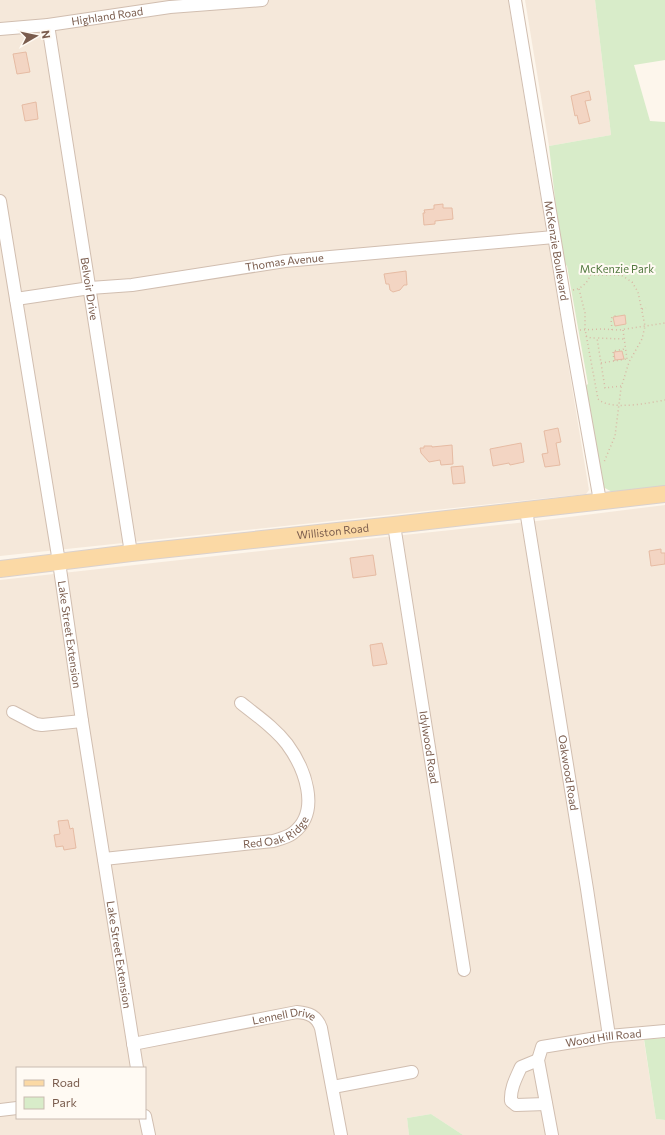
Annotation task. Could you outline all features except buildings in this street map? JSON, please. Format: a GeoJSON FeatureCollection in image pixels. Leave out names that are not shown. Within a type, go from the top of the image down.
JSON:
{"type":"FeatureCollection","features":[{"type":"Feature","properties":{"kind":"main road","name":"Williston Road"},"geometry":{"type":"LineString","coordinates":[[0,569],[131,553],[665,494]]}},
{"type":"Feature","properties":{"kind":"street","name":"Highland Road"},"geometry":{"type":"LineString","coordinates":[[0,29],[48,24],[169,4],[262,0]]}},
{"type":"Feature","properties":{"kind":"street","name":"McKenzie Boulevard"},"geometry":{"type":"LineString","coordinates":[[515,0],[570,332],[600,501]]}},
{"type":"Feature","properties":{"kind":"street","name":"Belvoir Drive"},"geometry":{"type":"LineString","coordinates":[[48,24],[131,553]]}},
{"type":"Feature","properties":{"kind":"street","name":"Lake Street Extension"},"geometry":{"type":"LineString","coordinates":[[0,201],[59,562],[82,721],[137,1067]]}},
{"type":"Feature","properties":{"kind":"street","name":"Thomas Avenue"},"geometry":{"type":"LineString","coordinates":[[16,299],[90,288],[132,286],[285,261],[554,237]]}},
{"type":"Feature","properties":{"kind":"street","name":"Oakwood Road"},"geometry":{"type":"LineString","coordinates":[[526,510],[609,1036]]}},
{"type":"Feature","properties":{"kind":"street","name":"Idylwood Road"},"geometry":{"type":"LineString","coordinates":[[394,525],[464,970]]}},
{"type":"Feature","properties":{"kind":"street","name":"Red Oak Ridge"},"geometry":{"type":"LineString","coordinates":[[104,859],[273,841],[284,838],[293,833],[300,826],[306,816],[308,795],[304,777],[296,759],[274,729],[241,703]]}},
{"type":"Feature","properties":{"kind":"street"},"geometry":{"type":"LineString","coordinates":[[13,712],[36,724],[42,725],[82,721]]}},
{"type":"Feature","properties":{"kind":"street","name":"Lennell Drive"},"geometry":{"type":"LineString","coordinates":[[133,1044],[297,1012],[305,1012],[312,1015],[320,1024],[342,1135]]}},
{"type":"Feature","properties":{"kind":"street","name":"Wood Hill Road"},"geometry":{"type":"LineString","coordinates":[[538,1060],[542,1047],[609,1036],[665,1032]]}},
{"type":"Feature","properties":{"kind":"street"},"geometry":{"type":"LineString","coordinates":[[546,1104],[516,1105],[511,1101],[510,1094],[521,1067],[538,1060],[552,1135]]}},
{"type":"Feature","properties":{"kind":"street"},"geometry":{"type":"LineString","coordinates":[[333,1086],[412,1072]]}},
{"type":"Feature","properties":{"kind":"street"},"geometry":{"type":"LineString","coordinates":[[0,1110],[16,1108]]}},
{"type":"Feature","properties":{"kind":"street"},"geometry":{"type":"LineString","coordinates":[[146,1119],[149,1135]]}},
{"type":"Feature","properties":{"kind":"path"},"geometry":{"type":"LineString","coordinates":[[564,293],[579,289],[586,283],[591,270]]}},
{"type":"Feature","properties":{"kind":"path"},"geometry":{"type":"LineString","coordinates":[[590,275],[621,275],[632,282],[638,292],[645,326],[642,340],[629,362],[621,386],[615,436],[604,463]]}},
{"type":"Feature","properties":{"kind":"path"},"geometry":{"type":"LineString","coordinates":[[579,289],[585,313],[586,336],[598,399],[601,403],[619,405],[643,404],[665,400]]}},
{"type":"Feature","properties":{"kind":"path"},"geometry":{"type":"LineString","coordinates":[[642,309],[646,308]]}},
{"type":"Feature","properties":{"kind":"path"},"geometry":{"type":"LineString","coordinates":[[612,330],[610,319],[612,316],[618,315]]}},
{"type":"Feature","properties":{"kind":"path"},"geometry":{"type":"LineString","coordinates":[[570,332],[585,329],[622,330],[665,323]]}},
{"type":"Feature","properties":{"kind":"path"},"geometry":{"type":"LineString","coordinates":[[622,330],[627,359],[629,362]]}},
{"type":"Feature","properties":{"kind":"path"},"geometry":{"type":"LineString","coordinates":[[586,336],[591,338],[624,339]]}},
{"type":"Feature","properties":{"kind":"path"},"geometry":{"type":"LineString","coordinates":[[597,338],[605,388],[621,386]]}},
{"type":"Feature","properties":{"kind":"path"},"geometry":{"type":"LineString","coordinates":[[614,361],[613,351],[625,349]]}},
{"type":"Feature","properties":{"kind":"path"},"geometry":{"type":"LineString","coordinates":[[601,363],[627,359]]}},
{"type":"Feature","properties":{"kind":"shaded area"},"geometry":{"type":"Polygon","coordinates":[[[0,0],[508,0],[589,490],[586,494],[0,556],[0,0]]]}},
{"type":"Feature","properties":{"kind":"shaded area"},"geometry":{"type":"Polygon","coordinates":[[[525,0],[595,0],[611,135],[549,146],[525,0]]]}},
{"type":"Feature","properties":{"kind":"shaded area"},"geometry":{"type":"Polygon","coordinates":[[[665,505],[665,1025],[642,1028],[656,1119],[665,1120],[665,1135],[463,1135],[431,1114],[407,1118],[409,1135],[0,1135],[0,580],[537,521],[665,505]]]}},
{"type":"Feature","properties":{"kind":"green space","name":"McKenzie Park"},"geometry":{"type":"Polygon","coordinates":[[[595,0],[665,0],[665,60],[634,65],[650,121],[665,122],[665,486],[614,493],[603,487],[584,387],[588,384],[567,266],[563,262],[549,146],[611,135],[595,0]]]}},
{"type":"Feature","properties":{"kind":"green space"},"geometry":{"type":"Polygon","coordinates":[[[665,1038],[665,1120],[656,1119],[644,1039],[665,1038]]]}},
{"type":"Feature","properties":{"kind":"green space"},"geometry":{"type":"Polygon","coordinates":[[[431,1114],[463,1135],[409,1135],[407,1118],[431,1114]]]}}]}
